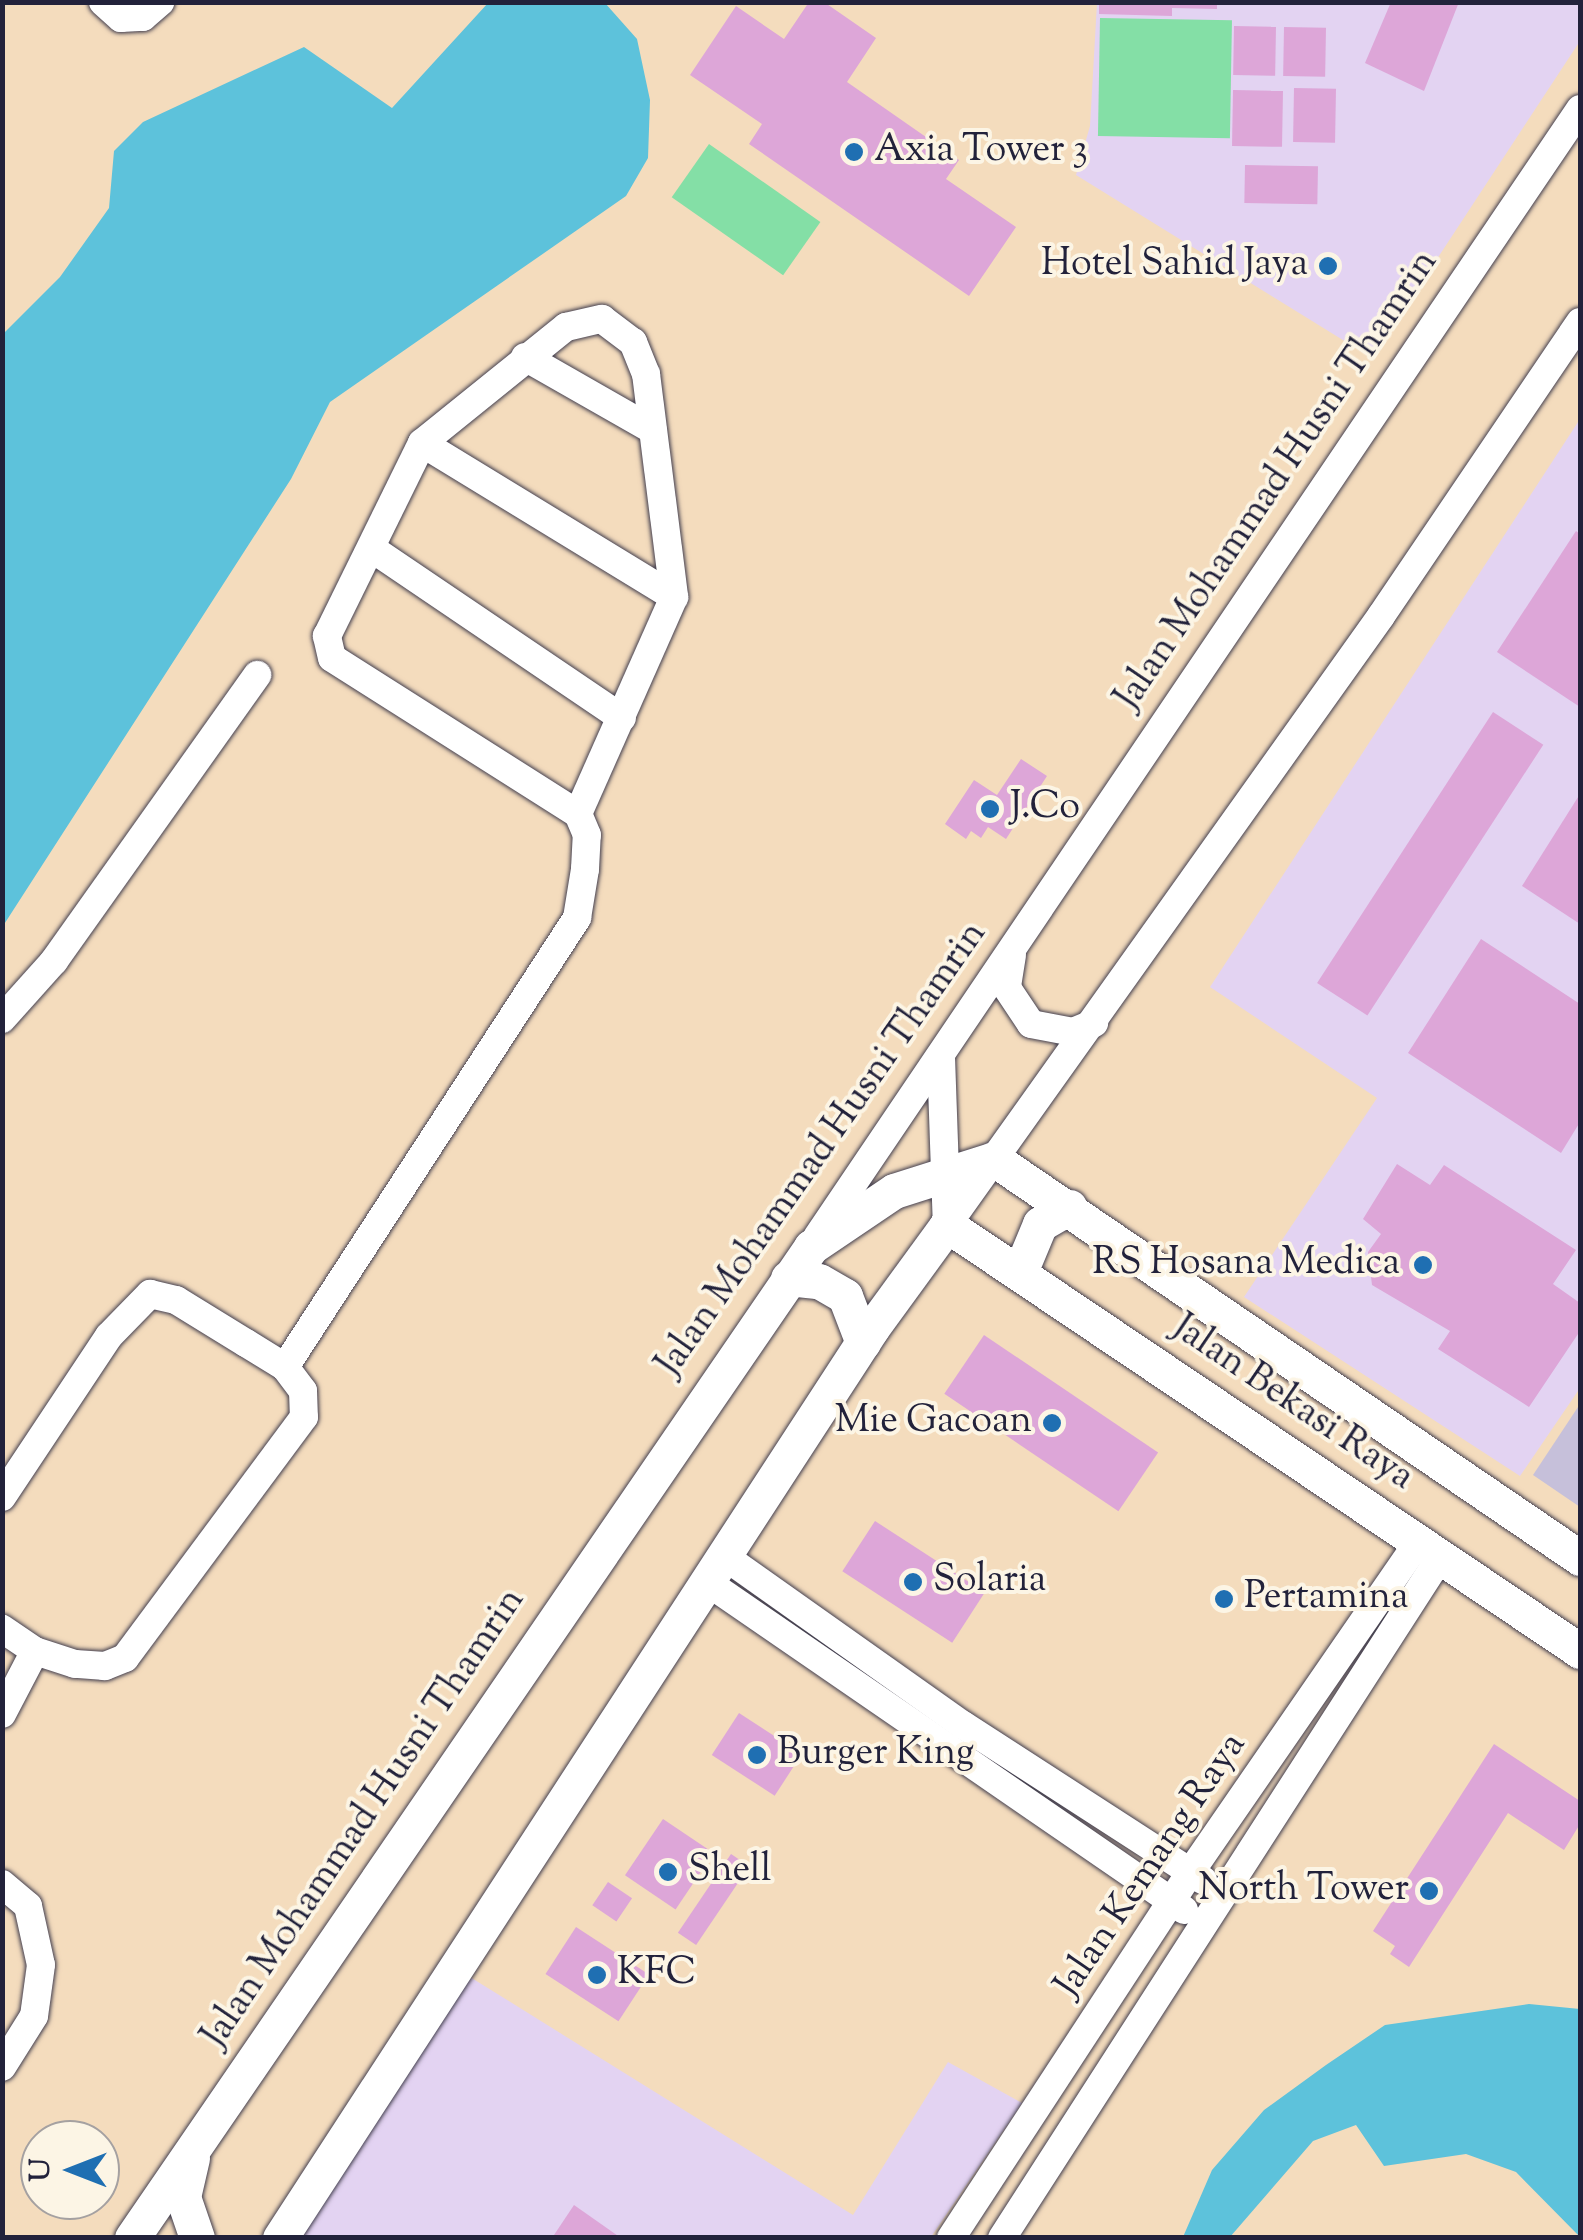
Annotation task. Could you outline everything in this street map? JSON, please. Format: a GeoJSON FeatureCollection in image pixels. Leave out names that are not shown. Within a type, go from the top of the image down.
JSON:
{"type":"FeatureCollection","features":[{"type":"Feature","properties":{"kind":"main road"},"geometry":{"type":"LineString","coordinates":[[811,1247],[850,1216],[941,1174],[994,1159]]}},
{"type":"Feature","properties":{"kind":"main road","name":"Jalan Bekasi Raya"},"geometry":{"type":"LineString","coordinates":[[994,1159],[1070,1207],[1580,1558]]}},
{"type":"Feature","properties":{"kind":"main road"},"geometry":{"type":"LineString","coordinates":[[1020,1272],[1040,1224],[1070,1207]]}},
{"type":"Feature","properties":{"kind":"main road"},"geometry":{"type":"LineString","coordinates":[[280,2238],[863,1342],[947,1225]]}},
{"type":"Feature","properties":{"kind":"main road","name":"Jalan Bekasi Raya"},"geometry":{"type":"LineString","coordinates":[[947,1225],[1580,1651]]}},
{"type":"Feature","properties":{"kind":"main road","name":"Jalan Mohammad Husni Thamrin"},"geometry":{"type":"LineString","coordinates":[[132,2238],[811,1247]]}},
{"type":"Feature","properties":{"kind":"main road"},"geometry":{"type":"LineString","coordinates":[[788,1278],[818,1281],[845,1296],[863,1342]]}},
{"type":"Feature","properties":{"kind":"main road"},"geometry":{"type":"LineString","coordinates":[[197,2238],[184,2197],[201,2136]]}},
{"type":"Feature","properties":{"kind":"street"},"geometry":{"type":"LineString","coordinates":[[103,2],[121,18],[143,18],[160,2]]}},
{"type":"Feature","properties":{"kind":"street","name":"Jalan Mohammad Husni Thamrin"},"geometry":{"type":"LineString","coordinates":[[811,1247],[1580,109]]}},
{"type":"Feature","properties":{"kind":"street"},"geometry":{"type":"LineString","coordinates":[[285,1368],[577,918],[587,835],[578,814],[332,658],[328,636],[422,443],[525,357],[581,321],[620,327],[646,374],[674,597],[578,814]]}},
{"type":"Feature","properties":{"kind":"street"},"geometry":{"type":"LineString","coordinates":[[947,1225],[1094,1023],[1580,322]]}},
{"type":"Feature","properties":{"kind":"street"},"geometry":{"type":"LineString","coordinates":[[525,357],[653,430]]}},
{"type":"Feature","properties":{"kind":"street"},"geometry":{"type":"LineString","coordinates":[[422,443],[674,597]]}},
{"type":"Feature","properties":{"kind":"street"},"geometry":{"type":"LineString","coordinates":[[370,548],[622,718]]}},
{"type":"Feature","properties":{"kind":"street"},"geometry":{"type":"LineString","coordinates":[[2,1018],[54,961],[258,674]]}},
{"type":"Feature","properties":{"kind":"street"},"geometry":{"type":"LineString","coordinates":[[1016,946],[1007,966],[1016,1008],[1052,1032],[1094,1023]]}},
{"type":"Feature","properties":{"kind":"street"},"geometry":{"type":"LineString","coordinates":[[941,1055],[941,1174],[947,1225]]}},
{"type":"Feature","properties":{"kind":"street"},"geometry":{"type":"LineString","coordinates":[[2,1497],[109,1336],[150,1294],[176,1300],[285,1368],[303,1391],[304,1417],[125,1658],[105,1666],[75,1664],[35,1650],[2,1629]]}},
{"type":"Feature","properties":{"kind":"street","name":"Jalan Kemang Raya"},"geometry":{"type":"LineString","coordinates":[[951,2238],[1191,1871],[1430,1548]]}},
{"type":"Feature","properties":{"kind":"street","name":"Jalan Kemang Raya"},"geometry":{"type":"LineString","coordinates":[[1002,2238],[1224,1894],[1430,1548]]}},
{"type":"Feature","properties":{"kind":"street"},"geometry":{"type":"LineString","coordinates":[[716,1569],[1224,1894]]}},
{"type":"Feature","properties":{"kind":"street"},"geometry":{"type":"LineString","coordinates":[[716,1569],[1036,1811],[1205,1924]]}},
{"type":"Feature","properties":{"kind":"street"},"geometry":{"type":"LineString","coordinates":[[2,1714],[35,1650]]}},
{"type":"Feature","properties":{"kind":"street"},"geometry":{"type":"LineString","coordinates":[[1036,1811],[1053,1783]]}},
{"type":"Feature","properties":{"kind":"street"},"geometry":{"type":"LineString","coordinates":[[2,1884],[28,1906],[40,1965],[34,2016],[2,2068]]}},
{"type":"Feature","properties":{"kind":"shaded area","name":"Hotel Sahid Jaya"},"geometry":{"type":"Polygon","coordinates":[[[1097,3],[1580,3],[1580,41],[1372,358],[1076,175],[1090,126],[1097,3]]]}},
{"type":"Feature","properties":{"kind":"shaded area"},"geometry":{"type":"Polygon","coordinates":[[[1580,419],[1580,1388],[1520,1476],[1244,1297],[1377,1098],[1210,987],[1580,419]]]}},
{"type":"Feature","properties":{"kind":"shaded area"},"geometry":{"type":"Polygon","coordinates":[[[1580,1404],[1580,1507],[1533,1475],[1580,1404]]]}},
{"type":"Feature","properties":{"kind":"shaded area"},"geometry":{"type":"Polygon","coordinates":[[[470,1977],[853,2215],[948,2062],[1022,2103],[931,2237],[294,2238],[470,1977]]]}},
{"type":"Feature","properties":{"kind":"green space"},"geometry":{"type":"Polygon","coordinates":[[[1100,18],[1232,20],[1230,138],[1098,136],[1100,18]]]}},
{"type":"Feature","properties":{"kind":"green space"},"geometry":{"type":"Polygon","coordinates":[[[709,144],[820,222],[783,275],[672,197],[709,144]]]}},
{"type":"Feature","properties":{"kind":"water"},"geometry":{"type":"Polygon","coordinates":[[[488,3],[605,3],[637,39],[650,100],[648,158],[626,196],[330,402],[291,479],[3,926],[3,334],[60,277],[109,208],[114,151],[143,122],[304,47],[392,108],[488,3]]]}},
{"type":"Feature","properties":{"kind":"water"},"geometry":{"type":"Polygon","coordinates":[[[1529,2004],[1580,2009],[1580,2237],[1516,2172],[1466,2154],[1384,2166],[1356,2125],[1313,2141],[1230,2237],[1183,2237],[1212,2170],[1264,2110],[1385,2025],[1529,2004]]]}},
{"type":"Feature","properties":{"kind":"building","name":"Axia Tower 3"},"geometry":{"type":"Polygon","coordinates":[[[809,2],[824,2],[876,38],[847,82],[959,160],[946,179],[1016,227],[969,296],[749,144],[762,124],[690,75],[736,6],[784,39],[809,2]]]}},
{"type":"Feature","properties":{"kind":"building"},"geometry":{"type":"Polygon","coordinates":[[[1099,2],[1217,2],[1217,9],[1172,8],[1172,16],[1099,14],[1099,2]]]}},
{"type":"Feature","properties":{"kind":"building"},"geometry":{"type":"Polygon","coordinates":[[[1391,2],[1459,2],[1424,91],[1365,63],[1391,2]]]}},
{"type":"Feature","properties":{"kind":"building"},"geometry":{"type":"Polygon","coordinates":[[[1234,26],[1276,27],[1275,76],[1233,75],[1234,26]]]}},
{"type":"Feature","properties":{"kind":"building"},"geometry":{"type":"Polygon","coordinates":[[[1284,27],[1326,28],[1325,77],[1283,76],[1284,27]]]}},
{"type":"Feature","properties":{"kind":"building"},"geometry":{"type":"Polygon","coordinates":[[[1294,88],[1336,89],[1335,143],[1293,142],[1294,88]]]}},
{"type":"Feature","properties":{"kind":"building"},"geometry":{"type":"Polygon","coordinates":[[[1233,90],[1283,91],[1282,147],[1232,146],[1233,90]]]}},
{"type":"Feature","properties":{"kind":"building"},"geometry":{"type":"Polygon","coordinates":[[[1245,165],[1318,166],[1317,204],[1244,203],[1245,165]]]}},
{"type":"Feature","properties":{"kind":"building"},"geometry":{"type":"Polygon","coordinates":[[[1576,531],[1580,534],[1580,707],[1497,652],[1576,531]]]}},
{"type":"Feature","properties":{"kind":"building"},"geometry":{"type":"Polygon","coordinates":[[[1493,712],[1543,745],[1367,1016],[1317,983],[1493,712]]]}},
{"type":"Feature","properties":{"kind":"building","name":"J.Co"},"geometry":{"type":"Polygon","coordinates":[[[1021,759],[1047,776],[1006,839],[988,827],[981,838],[971,831],[966,839],[945,824],[974,780],[997,795],[1021,759]]]}},
{"type":"Feature","properties":{"kind":"building"},"geometry":{"type":"Polygon","coordinates":[[[1580,794],[1580,924],[1522,886],[1580,794]]]}},
{"type":"Feature","properties":{"kind":"building"},"geometry":{"type":"Polygon","coordinates":[[[1481,939],[1580,1004],[1580,1122],[1561,1153],[1408,1053],[1481,939]]]}},
{"type":"Feature","properties":{"kind":"building"},"geometry":{"type":"Polygon","coordinates":[[[1397,1164],[1430,1185],[1444,1165],[1576,1250],[1553,1284],[1580,1303],[1580,1331],[1529,1407],[1438,1349],[1450,1331],[1372,1285],[1368,1252],[1381,1234],[1363,1219],[1397,1164]]]}},
{"type":"Feature","properties":{"kind":"building","name":"Mie Gacoan"},"geometry":{"type":"Polygon","coordinates":[[[984,1335],[1158,1452],[1118,1511],[944,1394],[984,1335]]]}},
{"type":"Feature","properties":{"kind":"building","name":"Solaria"},"geometry":{"type":"Polygon","coordinates":[[[875,1521],[985,1592],[952,1643],[842,1571],[875,1521]]]}},
{"type":"Feature","properties":{"kind":"building","name":"Burger King"},"geometry":{"type":"Polygon","coordinates":[[[739,1713],[802,1754],[775,1796],[712,1755],[739,1713]]]}},
{"type":"Feature","properties":{"kind":"building","name":"North Tower"},"geometry":{"type":"Polygon","coordinates":[[[1494,1744],[1580,1801],[1580,1824],[1564,1850],[1508,1813],[1409,1967],[1390,1954],[1395,1946],[1373,1931],[1494,1744]]]}},
{"type":"Feature","properties":{"kind":"building"},"geometry":{"type":"Polygon","coordinates":[[[663,1819],[714,1853],[676,1909],[625,1875],[663,1819]]]}},
{"type":"Feature","properties":{"kind":"building"},"geometry":{"type":"Polygon","coordinates":[[[731,1854],[749,1866],[696,1945],[678,1933],[731,1854]]]}},
{"type":"Feature","properties":{"kind":"building"},"geometry":{"type":"Polygon","coordinates":[[[608,1882],[632,1898],[616,1921],[592,1905],[608,1882]]]}},
{"type":"Feature","properties":{"kind":"building","name":"KFC"},"geometry":{"type":"Polygon","coordinates":[[[576,1927],[649,1974],[618,2021],[546,1974],[576,1927]]]}},
{"type":"Feature","properties":{"kind":"building"},"geometry":{"type":"Polygon","coordinates":[[[574,2205],[621,2238],[552,2238],[574,2205]]]}},
{"type":"Feature","properties":{"kind":"place","name":"Axia Tower 3"},"geometry":{"type":"Point","coordinates":[854,152]}},
{"type":"Feature","properties":{"kind":"place","name":"Hotel Sahid Jaya"},"geometry":{"type":"Point","coordinates":[1328,266]}},
{"type":"Feature","properties":{"kind":"place","name":"J.Co"},"geometry":{"type":"Point","coordinates":[990,809]}},
{"type":"Feature","properties":{"kind":"place","name":"RS Hosana Medica"},"geometry":{"type":"Point","coordinates":[1423,1265]}},
{"type":"Feature","properties":{"kind":"place","name":"Mie Gacoan"},"geometry":{"type":"Point","coordinates":[1052,1423]}},
{"type":"Feature","properties":{"kind":"place","name":"Solaria"},"geometry":{"type":"Point","coordinates":[913,1582]}},
{"type":"Feature","properties":{"kind":"place","name":"Pertamina"},"geometry":{"type":"Point","coordinates":[1224,1599]}},
{"type":"Feature","properties":{"kind":"place","name":"Burger King"},"geometry":{"type":"Point","coordinates":[757,1755]}},
{"type":"Feature","properties":{"kind":"place","name":"Shell"},"geometry":{"type":"Point","coordinates":[668,1872]}},
{"type":"Feature","properties":{"kind":"place","name":"North Tower"},"geometry":{"type":"Point","coordinates":[1429,1891]}},
{"type":"Feature","properties":{"kind":"place","name":"KFC"},"geometry":{"type":"Point","coordinates":[597,1975]}}]}
